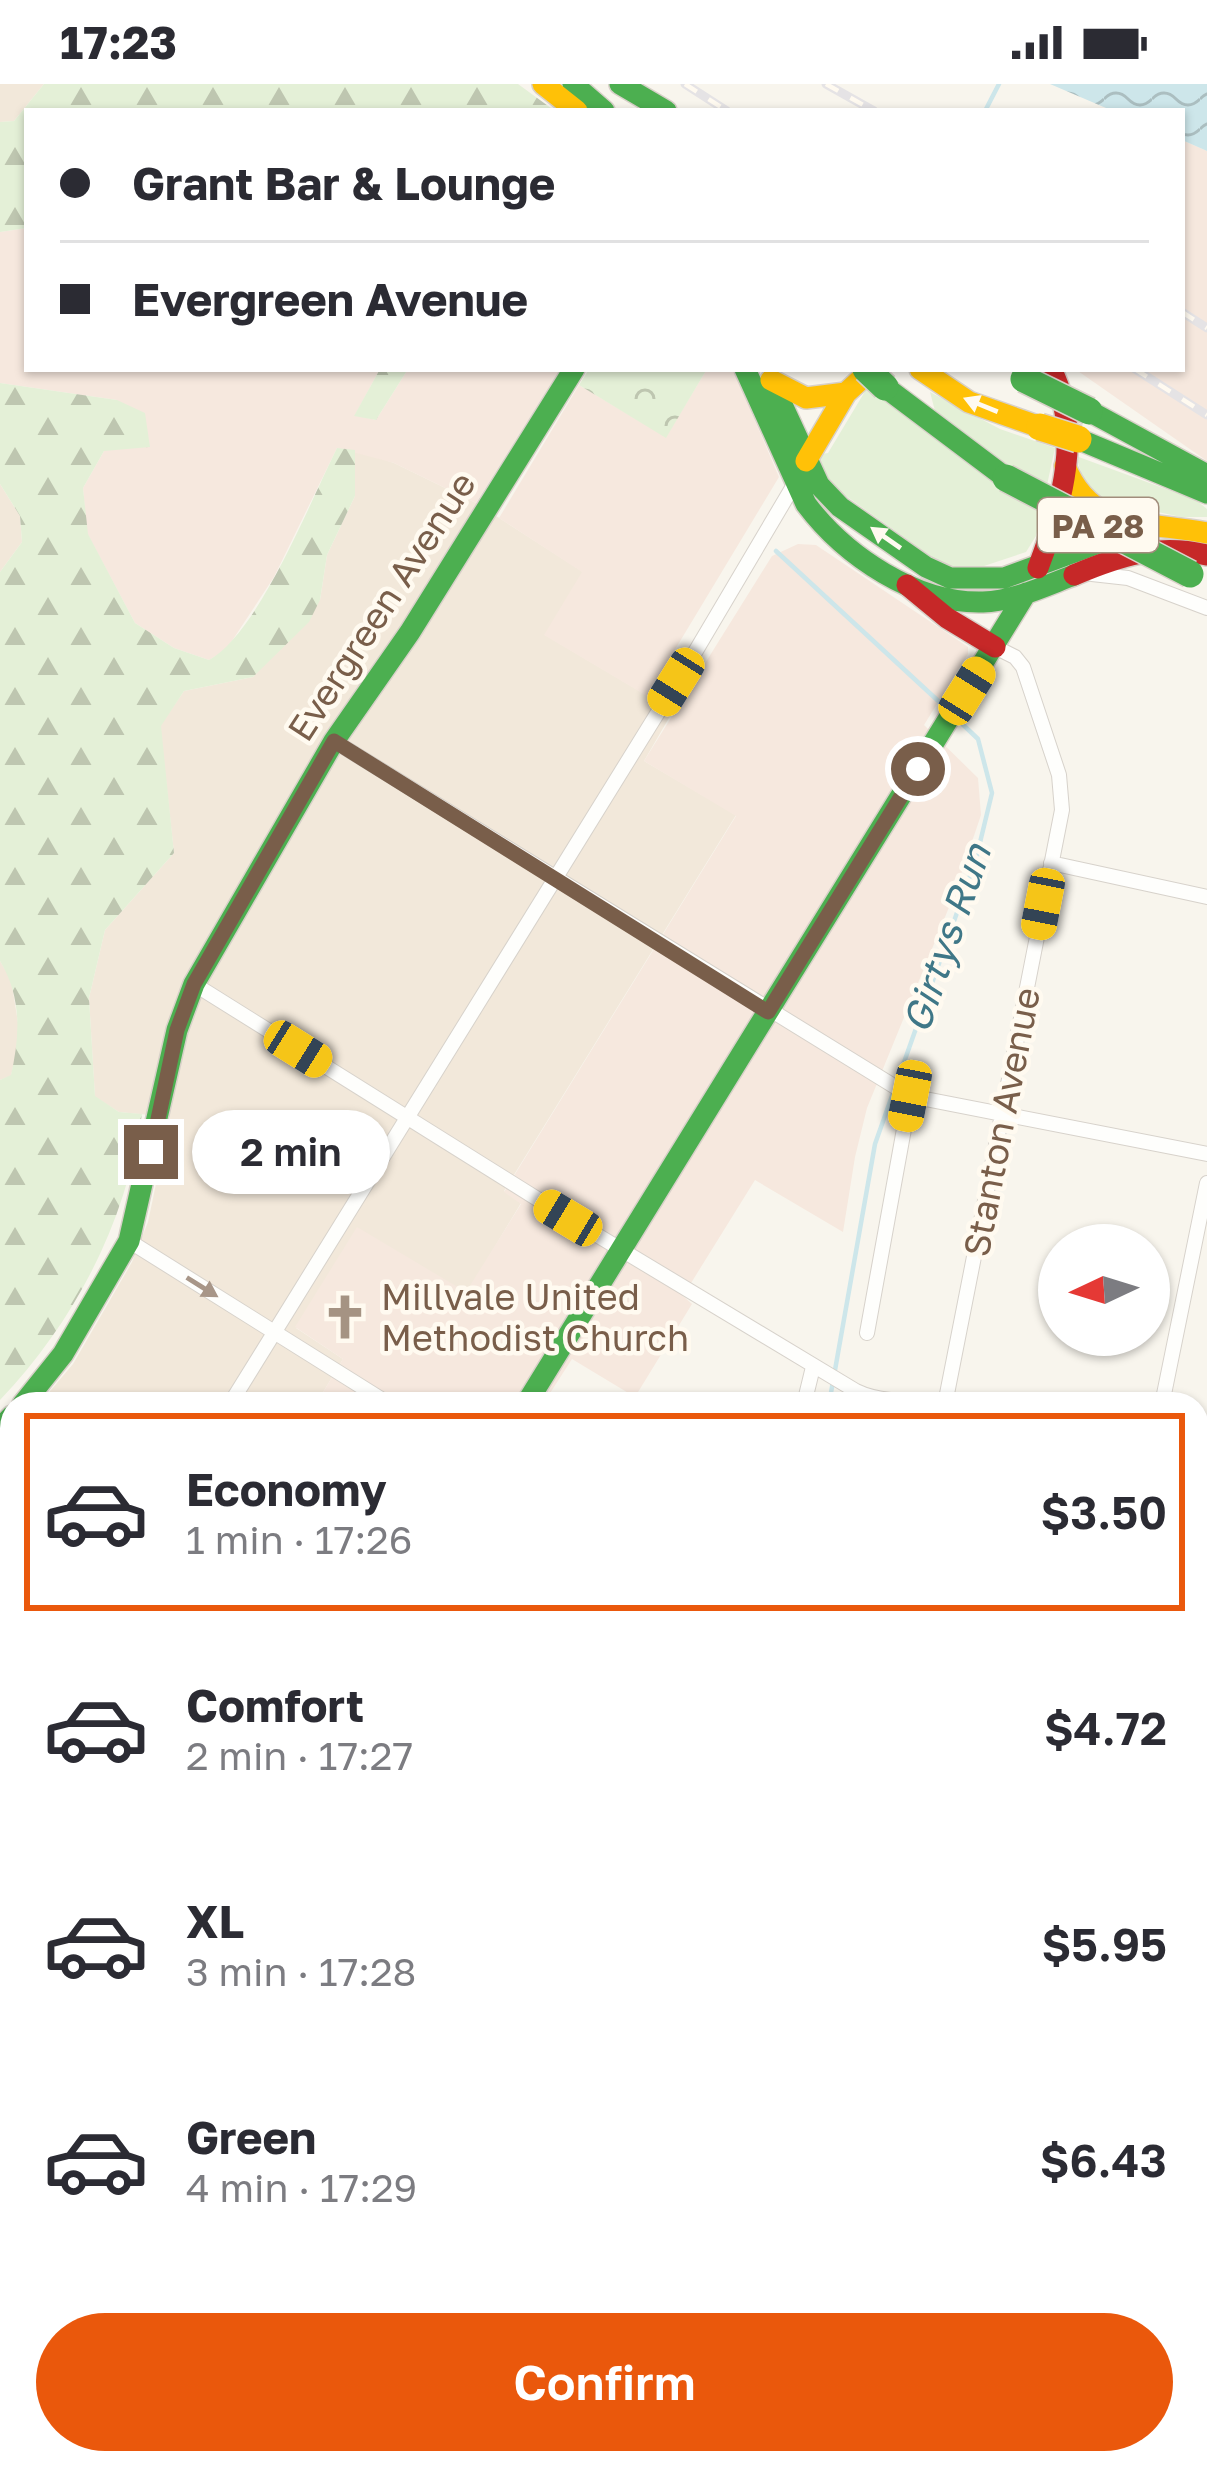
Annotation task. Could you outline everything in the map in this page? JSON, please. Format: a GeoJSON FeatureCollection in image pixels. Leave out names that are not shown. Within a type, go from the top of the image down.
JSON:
{"type":"FeatureCollection","features":[{"type":"Feature","properties":{"kind":"main road"},"geometry":{"type":"LineString","coordinates":[[543,84],[573,108]]}},
{"type":"Feature","properties":{"kind":"main road"},"geometry":{"type":"LineString","coordinates":[[573,84],[601,108]]}},
{"type":"Feature","properties":{"kind":"main road"},"geometry":{"type":"LineString","coordinates":[[604,84],[633,108]]}},
{"type":"Feature","properties":{"kind":"main road"},"geometry":{"type":"LineString","coordinates":[[620,84],[661,108]]}},
{"type":"Feature","properties":{"kind":"main road","name":"Evergreen Avenue"},"geometry":{"type":"LineString","coordinates":[[33,1392],[63,1354],[129,1241],[177,1030],[194,984],[334,741],[410,632],[572,372]]}},
{"type":"Feature","properties":{"kind":"main road","name":"PA 28"},"geometry":{"type":"LineString","coordinates":[[924,372],[969,402],[1040,427],[1071,450],[1207,493]]}},
{"type":"Feature","properties":{"kind":"main road"},"geometry":{"type":"LineString","coordinates":[[1054,372],[1063,385],[1068,416],[1070,484],[1094,509],[1157,527],[1207,533]]}},
{"type":"Feature","properties":{"kind":"main road"},"geometry":{"type":"LineString","coordinates":[[761,373],[804,401],[823,401],[845,393],[874,375]]}},
{"type":"Feature","properties":{"kind":"main road"},"geometry":{"type":"LineString","coordinates":[[761,373],[800,472],[808,508],[829,531],[947,619],[995,646]]}},
{"type":"Feature","properties":{"kind":"main road"},"geometry":{"type":"LineString","coordinates":[[1013,374],[1207,475]]}},
{"type":"Feature","properties":{"kind":"main road","name":"PA 28"},"geometry":{"type":"LineString","coordinates":[[874,375],[1006,478],[1201,571]]}},
{"type":"Feature","properties":{"kind":"main road"},"geometry":{"type":"LineString","coordinates":[[800,472],[845,393]]}},
{"type":"Feature","properties":{"kind":"main road"},"geometry":{"type":"LineString","coordinates":[[533,1392],[995,646],[1048,544],[1071,450]]}},
{"type":"Feature","properties":{"kind":"main road"},"geometry":{"type":"LineString","coordinates":[[800,472],[840,507],[926,567],[950,578],[1032,580],[1074,574],[1130,564],[1164,547],[1201,571]]}},
{"type":"Feature","properties":{"kind":"main road"},"geometry":{"type":"LineString","coordinates":[[906,584],[958,601],[986,602],[1122,534],[1157,527]]}},
{"type":"Feature","properties":{"kind":"street"},"geometry":{"type":"LineString","coordinates":[[237,1392],[800,472]]}},
{"type":"Feature","properties":{"kind":"street"},"geometry":{"type":"LineString","coordinates":[[1130,564],[1207,608]]}},
{"type":"Feature","properties":{"kind":"street","name":"Stanton Avenue"},"geometry":{"type":"LineString","coordinates":[[947,1392],[1062,810],[1059,775],[1023,667],[995,646]]}},
{"type":"Feature","properties":{"kind":"street"},"geometry":{"type":"LineString","coordinates":[[334,741],[906,1094],[1207,1154]]}},
{"type":"Feature","properties":{"kind":"street"},"geometry":{"type":"LineString","coordinates":[[1051,863],[1207,897]]}},
{"type":"Feature","properties":{"kind":"street"},"geometry":{"type":"LineString","coordinates":[[194,984],[620,1250],[858,1392]]}},
{"type":"Feature","properties":{"kind":"street"},"geometry":{"type":"LineString","coordinates":[[867,1334],[906,1094]]}},
{"type":"Feature","properties":{"kind":"street"},"geometry":{"type":"LineString","coordinates":[[1164,1392],[1207,1183]]}},
{"type":"Feature","properties":{"kind":"street"},"geometry":{"type":"LineString","coordinates":[[129,1241],[370,1392]]}},
{"type":"Feature","properties":{"kind":"street"},"geometry":{"type":"LineString","coordinates":[[808,1392],[817,1369]]}},
{"type":"Feature","properties":{"kind":"shaded area"},"geometry":{"type":"Polygon","coordinates":[[[0,84],[44,84],[14,121],[0,122],[0,84]]]}},
{"type":"Feature","properties":{"kind":"shaded area"},"geometry":{"type":"Polygon","coordinates":[[[1185,141],[1207,151],[1207,461],[1079,372],[1185,372],[1185,141]]]}},
{"type":"Feature","properties":{"kind":"shaded area"},"geometry":{"type":"Polygon","coordinates":[[[24,228],[24,372],[378,372],[355,415],[376,420],[406,372],[558,372],[476,503],[394,463],[337,448],[274,577],[226,650],[209,660],[174,648],[135,623],[87,533],[83,488],[104,451],[117,400],[0,383],[0,232],[24,228]]]}},
{"type":"Feature","properties":{"kind":"shaded area"},"geometry":{"type":"Polygon","coordinates":[[[705,372],[734,372],[779,477],[647,696],[544,635],[582,572],[499,518],[579,385],[666,437],[705,372]]]}},
{"type":"Feature","properties":{"kind":"shaded area"},"geometry":{"type":"Polygon","coordinates":[[[355,450],[394,463],[476,503],[583,572],[545,635],[673,711],[644,761],[736,815],[504,1191],[521,1203],[467,1293],[296,1328],[343,1359],[323,1392],[49,1392],[73,1364],[132,1262],[148,1222],[170,1117],[119,1112],[95,1097],[89,998],[105,930],[174,853],[160,726],[184,691],[253,677],[320,600],[327,555],[355,496],[355,450]]]}},
{"type":"Feature","properties":{"kind":"shaded area"},"geometry":{"type":"Polygon","coordinates":[[[0,484],[20,516],[22,542],[0,572],[0,484]]]}},
{"type":"Feature","properties":{"kind":"shaded area"},"geometry":{"type":"Polygon","coordinates":[[[798,544],[816,545],[968,647],[924,725],[978,778],[981,815],[954,895],[867,1108],[843,1232],[755,1180],[683,1296],[692,1304],[638,1392],[627,1392],[572,1359],[551,1392],[323,1392],[343,1359],[295,1327],[357,1227],[466,1292],[521,1204],[504,1192],[736,816],[644,761],[772,556],[798,544]]]}},
{"type":"Feature","properties":{"kind":"shaded area"},"geometry":{"type":"Polygon","coordinates":[[[0,961],[11,979],[20,1035],[11,1076],[0,1080],[0,961]]]}},
{"type":"Feature","properties":{"kind":"green space"},"geometry":{"type":"Polygon","coordinates":[[[44,84],[518,84],[551,108],[25,108],[44,84]]]}},
{"type":"Feature","properties":{"kind":"green space"},"geometry":{"type":"Polygon","coordinates":[[[24,109],[24,228],[0,232],[0,122],[14,121],[24,109]]]}},
{"type":"Feature","properties":{"kind":"green space"},"geometry":{"type":"Polygon","coordinates":[[[378,372],[406,372],[376,420],[354,416],[378,372]]]}},
{"type":"Feature","properties":{"kind":"green space"},"geometry":{"type":"Polygon","coordinates":[[[587,372],[705,372],[666,438],[579,385],[587,372]]]}},
{"type":"Feature","properties":{"kind":"green space"},"geometry":{"type":"Polygon","coordinates":[[[0,383],[117,400],[145,413],[150,447],[104,451],[83,488],[88,534],[135,623],[174,648],[209,660],[228,645],[264,595],[337,448],[355,450],[355,496],[327,555],[320,600],[309,622],[253,677],[184,691],[161,726],[174,853],[105,930],[89,998],[95,1096],[119,1112],[142,1114],[134,1154],[110,1232],[74,1304],[7,1392],[0,1392],[0,1080],[11,1075],[17,1031],[16,1003],[0,961],[0,572],[22,542],[20,516],[0,484],[0,383]]]}},
{"type":"Feature","properties":{"kind":"green space"},"geometry":{"type":"Polygon","coordinates":[[[867,388],[935,411],[930,392],[1000,429],[1055,448],[1036,536],[1026,552],[984,566],[982,572],[942,564],[832,486],[822,475],[816,455],[828,453],[867,388]]]}},
{"type":"Feature","properties":{"kind":"green space"},"geometry":{"type":"Polygon","coordinates":[[[1076,456],[1196,500],[1207,509],[1207,517],[1181,517],[1112,502],[1110,506],[1088,496],[1076,456]]]}},
{"type":"Feature","properties":{"kind":"water"},"geometry":{"type":"Polygon","coordinates":[[[1050,84],[1207,84],[1207,151],[1185,141],[1185,108],[1106,108],[1050,84]]]}},
{"type":"Feature","properties":{"kind":"waterway","name":"Girtys Run"},"geometry":{"type":"LineString","coordinates":[[987,108],[999,84]]}},
{"type":"Feature","properties":{"kind":"waterway","name":"Girtys Run"},"geometry":{"type":"LineString","coordinates":[[776,551],[948,710]]}},
{"type":"Feature","properties":{"kind":"waterway","name":"Girtys Run"},"geometry":{"type":"LineString","coordinates":[[897,1082],[976,859],[992,793],[978,739],[956,718]]}},
{"type":"Feature","properties":{"kind":"waterway","name":"Girtys Run"},"geometry":{"type":"LineString","coordinates":[[831,1392],[875,1144],[893,1093]]}},
{"type":"Feature","properties":{"kind":"railway"},"geometry":{"type":"LineString","coordinates":[[685,84],[722,108]]}},
{"type":"Feature","properties":{"kind":"railway"},"geometry":{"type":"LineString","coordinates":[[826,84],[869,108]]}},
{"type":"Feature","properties":{"kind":"railway"},"geometry":{"type":"LineString","coordinates":[[1185,314],[1207,328]]}},
{"type":"Feature","properties":{"kind":"railway"},"geometry":{"type":"LineString","coordinates":[[1140,372],[1207,415]]}},
{"type":"Feature","properties":{"kind":"traffic: fast"},"geometry":{"type":"LineString","coordinates":[[573,84],[601,108]]}},
{"type":"Feature","properties":{"kind":"traffic: fast"},"geometry":{"type":"LineString","coordinates":[[620,84],[661,108]]}},
{"type":"Feature","properties":{"kind":"traffic: fast"},"geometry":{"type":"LineString","coordinates":[[33,1392],[63,1354],[129,1241],[177,1030],[194,984],[334,741],[410,632],[572,372]]}},
{"type":"Feature","properties":{"kind":"traffic: fast"},"geometry":{"type":"LineString","coordinates":[[746,372],[806,504],[841,542],[884,573],[933,595],[983,602],[1018,596],[1074,575]]}},
{"type":"Feature","properties":{"kind":"traffic: fast"},"geometry":{"type":"LineString","coordinates":[[869,372],[885,387]]}},
{"type":"Feature","properties":{"kind":"traffic: fast"},"geometry":{"type":"LineString","coordinates":[[1024,379],[1089,411]]}},
{"type":"Feature","properties":{"kind":"traffic: fast"},"geometry":{"type":"LineString","coordinates":[[771,381],[819,485],[840,507],[926,567],[950,578],[1004,578],[1126,533]]}},
{"type":"Feature","properties":{"kind":"traffic: fast"},"geometry":{"type":"LineString","coordinates":[[885,387],[1006,478]]}},
{"type":"Feature","properties":{"kind":"traffic: fast"},"geometry":{"type":"LineString","coordinates":[[1089,411],[1207,475]]}},
{"type":"Feature","properties":{"kind":"traffic: fast"},"geometry":{"type":"LineString","coordinates":[[1078,439],[1207,493]]}},
{"type":"Feature","properties":{"kind":"traffic: fast"},"geometry":{"type":"LineString","coordinates":[[1006,478],[1190,574]]}},
{"type":"Feature","properties":{"kind":"traffic: fast"},"geometry":{"type":"LineString","coordinates":[[533,1392],[1026,593]]}},
{"type":"Feature","properties":{"kind":"traffic: slow"},"geometry":{"type":"LineString","coordinates":[[543,84],[573,108]]}},
{"type":"Feature","properties":{"kind":"traffic: slow"},"geometry":{"type":"LineString","coordinates":[[806,461],[846,393],[869,372]]}},
{"type":"Feature","properties":{"kind":"traffic: slow"},"geometry":{"type":"LineString","coordinates":[[924,372],[969,402],[1040,427]]}},
{"type":"Feature","properties":{"kind":"traffic: slow"},"geometry":{"type":"LineString","coordinates":[[771,380],[806,398],[846,393]]}},
{"type":"Feature","properties":{"kind":"traffic: slow"},"geometry":{"type":"LineString","coordinates":[[1040,427],[1078,439]]}},
{"type":"Feature","properties":{"kind":"traffic: slow"},"geometry":{"type":"LineString","coordinates":[[1065,466],[1076,487],[1106,513],[1143,524],[1207,533]]}},
{"type":"Feature","properties":{"kind":"traffic: jam"},"geometry":{"type":"LineString","coordinates":[[1038,568],[1066,469],[1066,418],[1052,372]]}},
{"type":"Feature","properties":{"kind":"traffic: jam"},"geometry":{"type":"LineString","coordinates":[[1074,575],[1139,553],[1172,550],[1207,555]]}},
{"type":"Feature","properties":{"kind":"traffic: jam"},"geometry":{"type":"LineString","coordinates":[[907,585],[947,618],[995,647]]}},
{"type":"Feature","properties":{"kind":"place","name":"Millvale United Methodist Church"},"geometry":{"type":"Point","coordinates":[345,1317]}},
{"type":"Feature","properties":{"kind":"route"},"geometry":{"type":"LineString","coordinates":[[151,1152],[177,1030],[194,984],[334,741],[768,1012],[918,769]]}}]}
